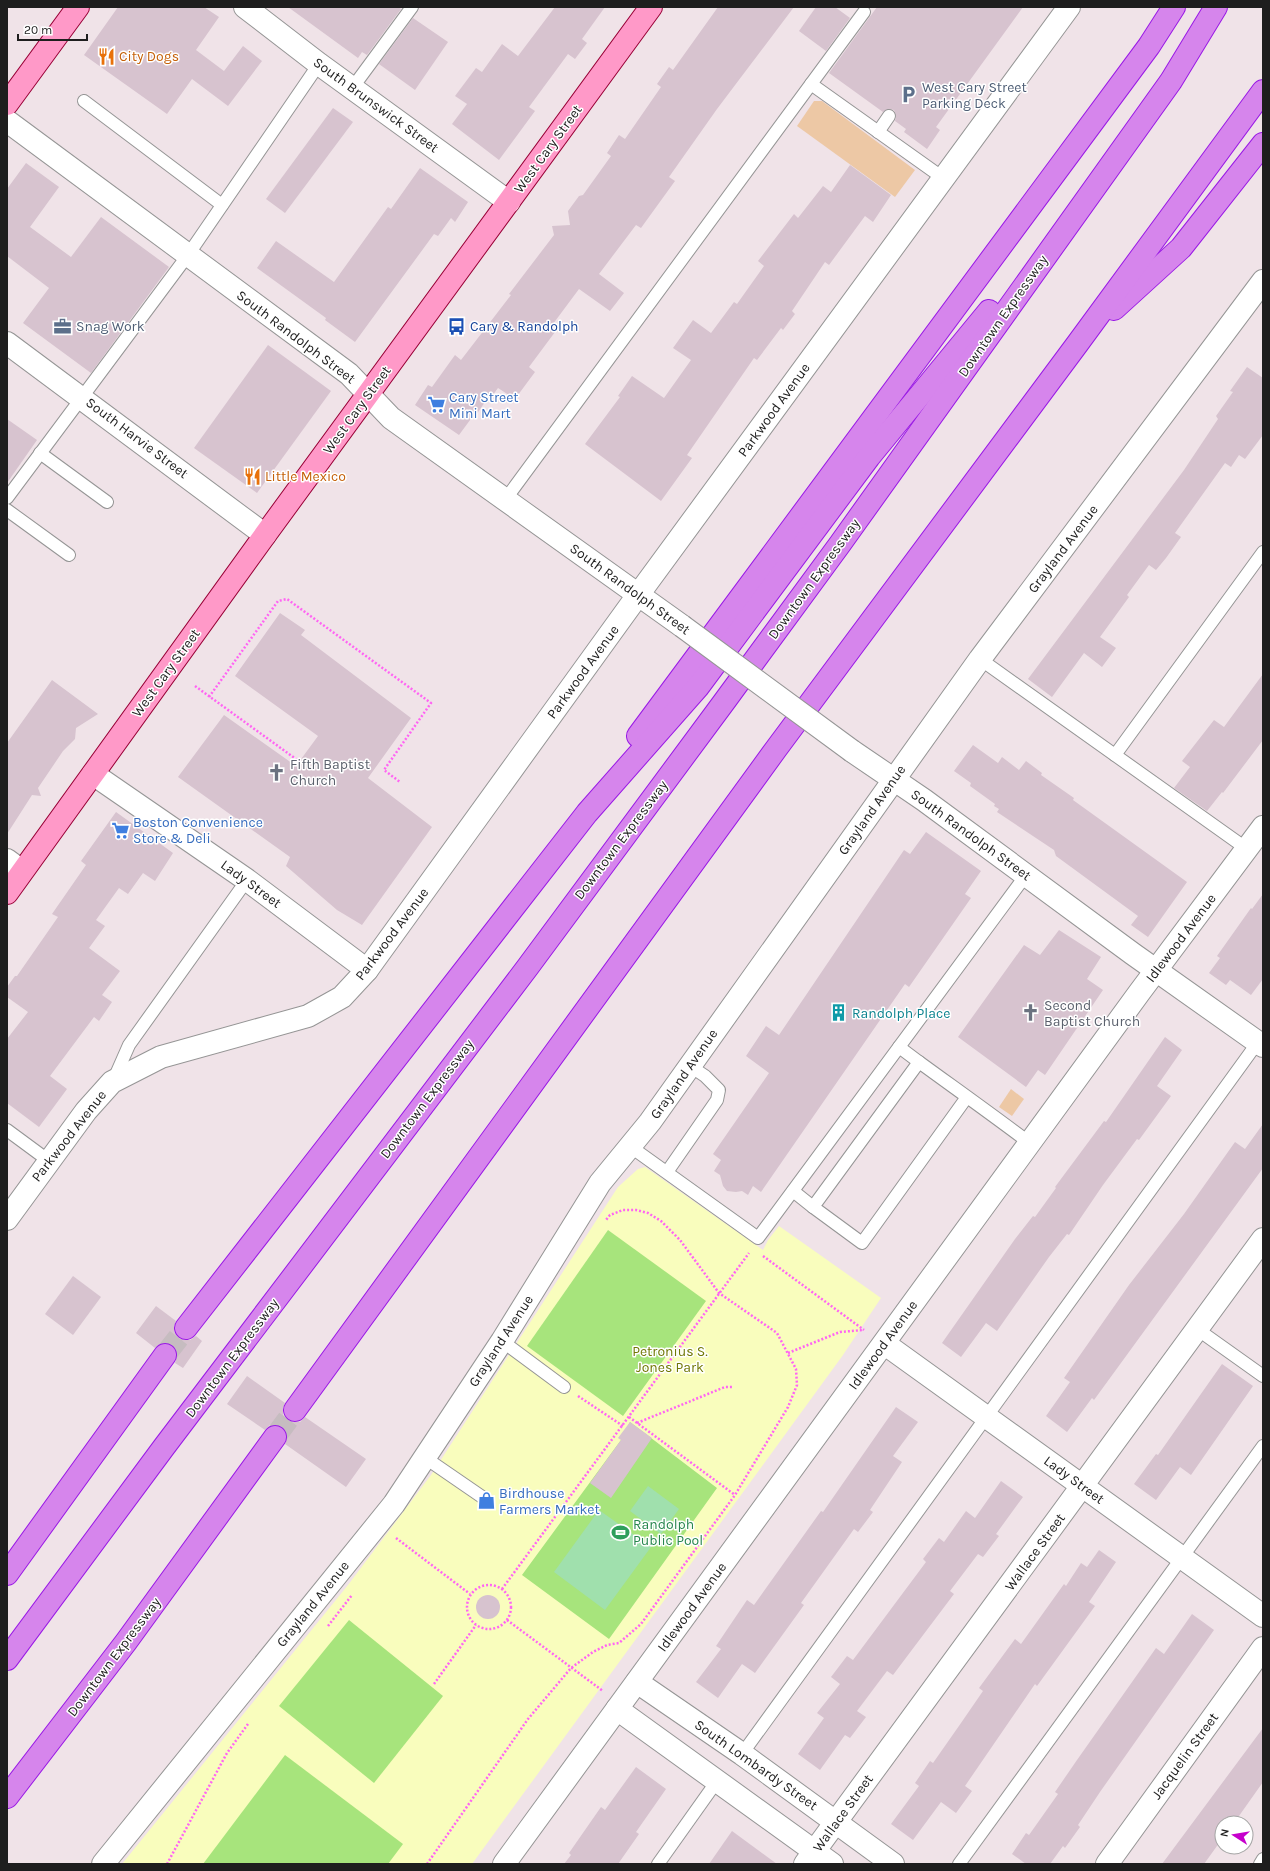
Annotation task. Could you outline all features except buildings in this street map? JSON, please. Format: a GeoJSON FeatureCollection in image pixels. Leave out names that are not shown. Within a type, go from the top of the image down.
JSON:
{"type":"FeatureCollection","features":[{"type":"Feature","properties":{"kind":"highway"},"geometry":{"type":"LineString","coordinates":[[587,813],[639,734],[1149,46],[1174,7]]}},
{"type":"Feature","properties":{"kind":"highway","name":"Downtown Expressway"},"geometry":{"type":"LineString","coordinates":[[7,1659],[164,1447],[527,968],[836,550],[1171,81],[1216,7]]}},
{"type":"Feature","properties":{"kind":"highway"},"geometry":{"type":"LineString","coordinates":[[295,1410],[776,749],[1078,343],[1263,91]]}},
{"type":"Feature","properties":{"kind":"highway"},"geometry":{"type":"LineString","coordinates":[[1078,343],[1181,248],[1263,144]]}},
{"type":"Feature","properties":{"kind":"highway"},"geometry":{"type":"LineString","coordinates":[[186,1328],[587,813],[698,687],[869,457],[1111,164]]}},
{"type":"Feature","properties":{"kind":"highway"},"geometry":{"type":"LineString","coordinates":[[7,1574],[165,1355]]}},
{"type":"Feature","properties":{"kind":"highway","name":"Downtown Expressway"},"geometry":{"type":"LineString","coordinates":[[7,1798],[126,1642],[275,1437]]}},
{"type":"Feature","properties":{"kind":"highway"},"geometry":{"type":"LineString","coordinates":[[7,1813],[32,1764]]}},
{"type":"Feature","properties":{"kind":"main road"},"geometry":{"type":"LineString","coordinates":[[7,104],[78,7]]}},
{"type":"Feature","properties":{"kind":"main road","name":"West Cary Street"},"geometry":{"type":"LineString","coordinates":[[7,893],[15,865],[94,774],[265,535],[369,395],[651,7]]}},
{"type":"Feature","properties":{"kind":"street","name":"South Brunswick Street"},"geometry":{"type":"LineString","coordinates":[[245,7],[319,64],[353,87],[509,202]]}},
{"type":"Feature","properties":{"kind":"street","name":"Parkwood Avenue"},"geometry":{"type":"LineString","coordinates":[[7,1219],[86,1111],[112,1082],[161,1058],[308,1016],[342,997],[367,970],[1068,7]]}},
{"type":"Feature","properties":{"kind":"street","name":"South Randolph Street"},"geometry":{"type":"LineString","coordinates":[[7,121],[349,374],[391,418],[682,626],[852,751],[924,800],[1156,971],[1260,1044]]}},
{"type":"Feature","properties":{"kind":"street","name":"Grayland Avenue"},"geometry":{"type":"LineString","coordinates":[[102,1864],[394,1504],[502,1341],[600,1183],[631,1147],[690,1066],[980,659],[1263,281]]}},
{"type":"Feature","properties":{"kind":"street","name":"South Harvie Street"},"geometry":{"type":"LineString","coordinates":[[7,343],[265,535]]}},
{"type":"Feature","properties":{"kind":"street","name":"Lady Street"},"geometry":{"type":"LineString","coordinates":[[94,774],[247,880],[367,970]]}},
{"type":"Feature","properties":{"kind":"street","name":"Idlewood Avenue"},"geometry":{"type":"LineString","coordinates":[[504,1864],[1156,971],[1263,827]]}},
{"type":"Feature","properties":{"kind":"street","name":"Wallace Street"},"geometry":{"type":"LineString","coordinates":[[810,1858],[1263,1239]]}},
{"type":"Feature","properties":{"kind":"street","name":"Lady Street"},"geometry":{"type":"LineString","coordinates":[[885,1344],[1263,1616]]}},
{"type":"Feature","properties":{"kind":"street","name":"Jacquelin Street"},"geometry":{"type":"LineString","coordinates":[[1107,1864],[1263,1648]]}},
{"type":"Feature","properties":{"kind":"street","name":"South Lombardy Street"},"geometry":{"type":"LineString","coordinates":[[637,1682],[742,1754],[893,1864]]}},
{"type":"Feature","properties":{"kind":"street"},"geometry":{"type":"LineString","coordinates":[[617,1709],[717,1781],[810,1858],[832,1864]]}},
{"type":"Feature","properties":{"kind":"lane"},"geometry":{"type":"LineString","coordinates":[[353,87],[412,7]]}},
{"type":"Feature","properties":{"kind":"lane"},"geometry":{"type":"LineString","coordinates":[[505,500],[864,12]]}},
{"type":"Feature","properties":{"kind":"lane"},"geometry":{"type":"LineString","coordinates":[[7,498],[188,255],[319,64]]}},
{"type":"Feature","properties":{"kind":"lane"},"geometry":{"type":"LineString","coordinates":[[811,84],[943,178]]}},
{"type":"Feature","properties":{"kind":"lane"},"geometry":{"type":"LineString","coordinates":[[84,101],[222,205]]}},
{"type":"Feature","properties":{"kind":"lane"},"geometry":{"type":"LineString","coordinates":[[878,132],[889,116]]}},
{"type":"Feature","properties":{"kind":"lane"},"geometry":{"type":"LineString","coordinates":[[40,453],[107,502]]}},
{"type":"Feature","properties":{"kind":"lane"},"geometry":{"type":"LineString","coordinates":[[7,510],[69,555]]}},
{"type":"Feature","properties":{"kind":"lane"},"geometry":{"type":"LineString","coordinates":[[1115,755],[1263,552]]}},
{"type":"Feature","properties":{"kind":"lane"},"geometry":{"type":"LineString","coordinates":[[980,659],[1247,849]]}},
{"type":"Feature","properties":{"kind":"lane"},"geometry":{"type":"LineString","coordinates":[[631,1147],[667,1172],[755,1243],[1026,875]]}},
{"type":"Feature","properties":{"kind":"lane"},"geometry":{"type":"LineString","coordinates":[[112,1082],[129,1045],[247,880]]}},
{"type":"Feature","properties":{"kind":"lane"},"geometry":{"type":"LineString","coordinates":[[742,1754],[986,1416],[1260,1044]]}},
{"type":"Feature","properties":{"kind":"lane"},"geometry":{"type":"LineString","coordinates":[[899,1047],[1031,1144]]}},
{"type":"Feature","properties":{"kind":"lane"},"geometry":{"type":"LineString","coordinates":[[813,1207],[919,1062]]}},
{"type":"Feature","properties":{"kind":"lane"},"geometry":{"type":"LineString","coordinates":[[667,1172],[717,1100],[719,1090],[705,1076],[690,1066]]}},
{"type":"Feature","properties":{"kind":"lane"},"geometry":{"type":"LineString","coordinates":[[793,1191],[862,1243],[967,1097]]}},
{"type":"Feature","properties":{"kind":"lane"},"geometry":{"type":"LineString","coordinates":[[7,1130],[49,1161]]}},
{"type":"Feature","properties":{"kind":"lane"},"geometry":{"type":"LineString","coordinates":[[1197,1329],[1263,1376]]}},
{"type":"Feature","properties":{"kind":"lane"},"geometry":{"type":"LineString","coordinates":[[502,1341],[564,1387]]}},
{"type":"Feature","properties":{"kind":"lane"},"geometry":{"type":"LineString","coordinates":[[959,1864],[1263,1446]]}},
{"type":"Feature","properties":{"kind":"lane"},"geometry":{"type":"LineString","coordinates":[[424,1458],[488,1501]]}},
{"type":"Feature","properties":{"kind":"lane"},"geometry":{"type":"LineString","coordinates":[[658,1864],[717,1781]]}},
{"type":"Feature","properties":{"kind":"lane"},"geometry":{"type":"LineString","coordinates":[[1260,1864],[1263,1859]]}},
{"type":"Feature","properties":{"kind":"path"},"geometry":{"type":"LineString","coordinates":[[209,697],[278,601],[287,599],[431,703],[384,770],[400,782]]}},
{"type":"Feature","properties":{"kind":"path"},"geometry":{"type":"LineString","coordinates":[[195,686],[300,762]]}},
{"type":"Feature","properties":{"kind":"path"},"geometry":{"type":"LineString","coordinates":[[427,1864],[528,1719],[571,1668],[593,1652],[607,1645],[619,1643],[641,1624],[735,1495],[788,1407],[797,1385],[796,1369],[777,1333],[719,1293],[680,1240],[661,1221],[648,1213],[636,1210],[623,1210],[610,1215],[602,1224]]}},
{"type":"Feature","properties":{"kind":"path"},"geometry":{"type":"LineString","coordinates":[[502,1589],[623,1426],[755,1243],[864,1330],[840,1332],[788,1353]]}},
{"type":"Feature","properties":{"kind":"path"},"geometry":{"type":"LineString","coordinates":[[636,1423],[725,1387],[732,1386]]}},
{"type":"Feature","properties":{"kind":"path"},"geometry":{"type":"LineString","coordinates":[[564,1387],[623,1426]]}},
{"type":"Feature","properties":{"kind":"path"},"geometry":{"type":"LineString","coordinates":[[629,1417],[735,1495]]}},
{"type":"Feature","properties":{"kind":"path"},"geometry":{"type":"LineString","coordinates":[[391,1543],[399,1532]]}},
{"type":"Feature","properties":{"kind":"path"},"geometry":{"type":"LineString","coordinates":[[395,1537],[470,1594]]}},
{"type":"Feature","properties":{"kind":"path"},"geometry":{"type":"LineString","coordinates":[[488,1585],[502,1589],[510,1600],[510,1614],[507,1620],[502,1625],[489,1630],[476,1626],[466,1608],[470,1594],[475,1589],[488,1585]]}},
{"type":"Feature","properties":{"kind":"path"},"geometry":{"type":"LineString","coordinates":[[326,1628],[355,1592]]}},
{"type":"Feature","properties":{"kind":"path"},"geometry":{"type":"LineString","coordinates":[[507,1620],[603,1691]]}},
{"type":"Feature","properties":{"kind":"path"},"geometry":{"type":"LineString","coordinates":[[434,1684],[476,1626]]}},
{"type":"Feature","properties":{"kind":"path"},"geometry":{"type":"LineString","coordinates":[[167,1864],[227,1753],[251,1720]]}},
{"type":"Feature","properties":{"kind":"shaded area"},"geometry":{"type":"Polygon","coordinates":[[[814,101],[822,101],[915,170],[895,197],[797,126],[814,101]]]}},
{"type":"Feature","properties":{"kind":"shaded area"},"geometry":{"type":"Polygon","coordinates":[[[1011,1089],[1024,1099],[1012,1116],[999,1107],[1011,1089]]]}},
{"type":"Feature","properties":{"kind":"shaded area"},"geometry":{"type":"Polygon","coordinates":[[[608,1230],[706,1301],[623,1416],[527,1346],[608,1230]]]}},
{"type":"Feature","properties":{"kind":"shaded area","name":"Randolph Public Pool"},"geometry":{"type":"Polygon","coordinates":[[[630,1422],[717,1488],[609,1639],[522,1575],[621,1440],[630,1422]]]}},
{"type":"Feature","properties":{"kind":"shaded area"},"geometry":{"type":"Polygon","coordinates":[[[648,1486],[679,1509],[661,1534],[630,1511],[648,1486]]]}},
{"type":"Feature","properties":{"kind":"shaded area"},"geometry":{"type":"Polygon","coordinates":[[[599,1510],[651,1547],[605,1610],[554,1572],[599,1510]]]}},
{"type":"Feature","properties":{"kind":"shaded area"},"geometry":{"type":"Polygon","coordinates":[[[349,1620],[443,1696],[374,1783],[279,1706],[349,1620]]]}},
{"type":"Feature","properties":{"kind":"shaded area"},"geometry":{"type":"Polygon","coordinates":[[[285,1755],[403,1844],[388,1864],[203,1864],[285,1755]]]}},
{"type":"Feature","properties":{"kind":"green space","name":"Petronius S. Jones Park"},"geometry":{"type":"Polygon","coordinates":[[[645,1167],[763,1250],[768,1240],[779,1226],[881,1298],[843,1355],[472,1864],[122,1864],[348,1585],[431,1475],[618,1187],[638,1169],[645,1167]]]}},
{"type":"Feature","properties":{"kind":"tunnel"},"geometry":{"type":"LineString","coordinates":[[165,1355],[186,1328]]}},
{"type":"Feature","properties":{"kind":"tunnel"},"geometry":{"type":"LineString","coordinates":[[275,1437],[295,1410]]}},
{"type":"Feature","properties":{"kind":"place","name":"City Dogs"},"geometry":{"type":"Point","coordinates":[106,56]}},
{"type":"Feature","properties":{"kind":"place","name":"West Cary Street Parking Deck"},"geometry":{"type":"Point","coordinates":[909,95]}},
{"type":"Feature","properties":{"kind":"place","name":"Snag Work"},"geometry":{"type":"Point","coordinates":[63,326]}},
{"type":"Feature","properties":{"kind":"place","name":"Cary & Randolph"},"geometry":{"type":"Point","coordinates":[457,326]}},
{"type":"Feature","properties":{"kind":"place","name":"Cary Street Mini Mart"},"geometry":{"type":"Point","coordinates":[436,405]}},
{"type":"Feature","properties":{"kind":"place","name":"Little Mexico"},"geometry":{"type":"Point","coordinates":[252,476]}},
{"type":"Feature","properties":{"kind":"place","name":"Fifth Baptist Church"},"geometry":{"type":"Point","coordinates":[277,772]}},
{"type":"Feature","properties":{"kind":"place","name":"Boston Convenience Store & Deli"},"geometry":{"type":"Point","coordinates":[120,830]}},
{"type":"Feature","properties":{"kind":"place","name":"Randolph Place"},"geometry":{"type":"Point","coordinates":[839,1013]}},
{"type":"Feature","properties":{"kind":"place","name":"Second Baptist Church"},"geometry":{"type":"Point","coordinates":[1031,1013]}},
{"type":"Feature","properties":{"kind":"place","name":"Birdhouse Farmers Market"},"geometry":{"type":"Point","coordinates":[486,1501]}},
{"type":"Feature","properties":{"kind":"place","name":"Randolph Public Pool"},"geometry":{"type":"Point","coordinates":[620,1532]}}]}
